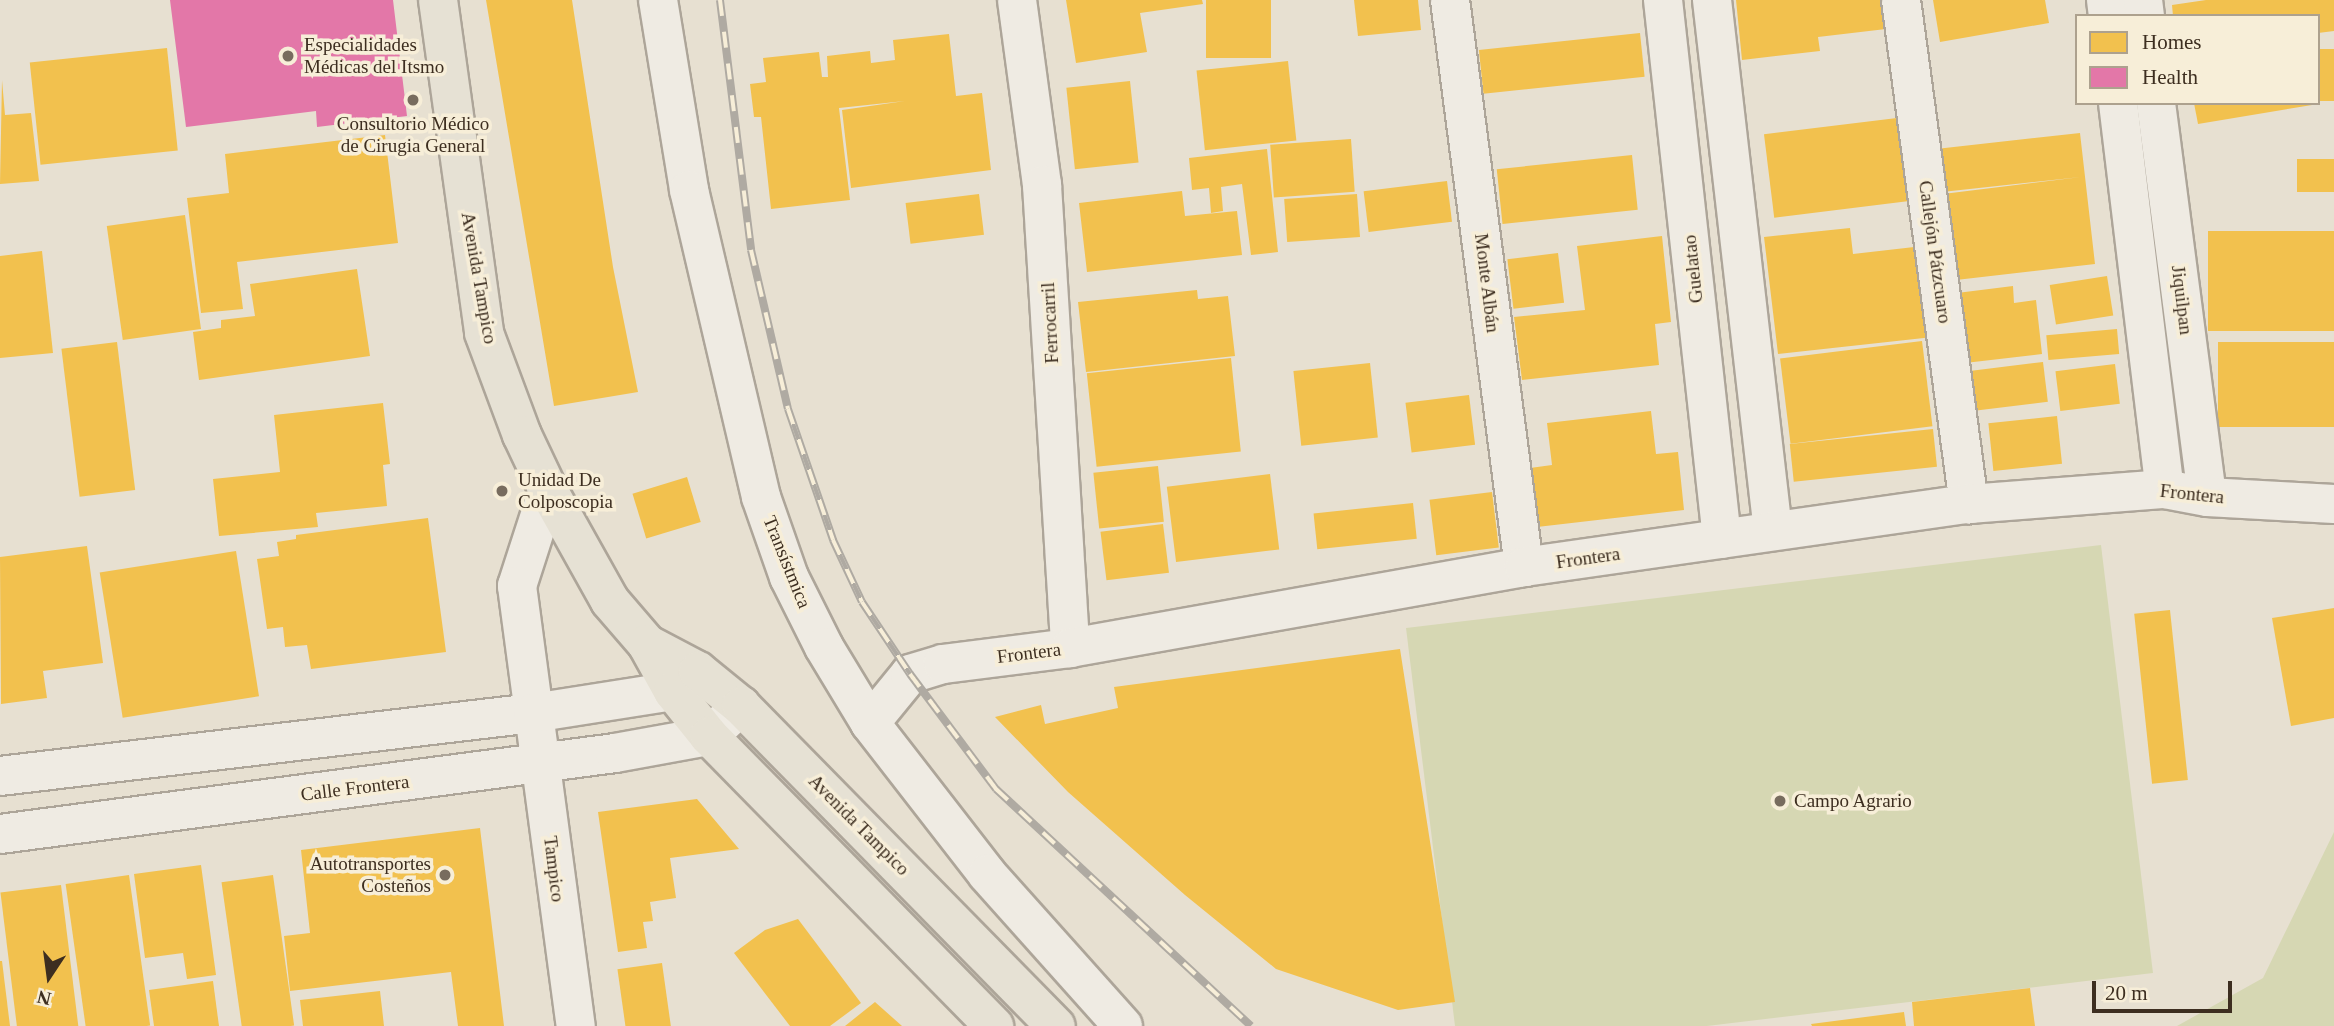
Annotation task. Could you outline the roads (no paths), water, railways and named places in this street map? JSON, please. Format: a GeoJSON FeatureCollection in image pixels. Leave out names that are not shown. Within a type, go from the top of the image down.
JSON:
{"type":"FeatureCollection","features":[{"type":"Feature","properties":{"kind":"main road","name":"Avenida Tampico"},"geometry":{"type":"LineString","coordinates":[[438,0],[484,333],[523,435],[548,490],[610,601],[647,644],[686,681],[741,706],[1056,1026]]}},
{"type":"Feature","properties":{"kind":"main road","name":"Avenida Tampico"},"geometry":{"type":"LineString","coordinates":[[686,681],[709,736],[994,1026]]}},
{"type":"Feature","properties":{"kind":"street","name":"Transístmica"},"geometry":{"type":"LineString","coordinates":[[658,0],[689,190],[761,497],[789,577],[824,647],[870,723],[987,874],[1123,1026]]}},
{"type":"Feature","properties":{"kind":"street","name":"Ferrocarril"},"geometry":{"type":"LineString","coordinates":[[1017,0],[1042,185],[1070,648]]}},
{"type":"Feature","properties":{"kind":"street","name":"Monte Albán"},"geometry":{"type":"LineString","coordinates":[[1450,0],[1524,567]]}},
{"type":"Feature","properties":{"kind":"street","name":"Guelatao"},"geometry":{"type":"LineString","coordinates":[[1663,0],[1722,539]]}},
{"type":"Feature","properties":{"kind":"street"},"geometry":{"type":"LineString","coordinates":[[1712,0],[1773,531]]}},
{"type":"Feature","properties":{"kind":"street","name":"Callejón Pátzcuaro"},"geometry":{"type":"LineString","coordinates":[[1900,0],[1969,504]]}},
{"type":"Feature","properties":{"kind":"street","name":"Jiquilpan"},"geometry":{"type":"LineString","coordinates":[[2118,105],[2165,489]]}},
{"type":"Feature","properties":{"kind":"street","name":"Jiquilpan"},"geometry":{"type":"LineString","coordinates":[[2156,105],[2207,497]]}},
{"type":"Feature","properties":{"kind":"street","name":"Frontera"},"geometry":{"type":"LineString","coordinates":[[870,723],[910,674],[943,664],[1070,648],[1524,567],[1969,504],[2165,489],[2207,497],[2334,504]]}},
{"type":"Feature","properties":{"kind":"street","name":"Tampico"},"geometry":{"type":"LineString","coordinates":[[548,490],[517,586],[576,1026]]}},
{"type":"Feature","properties":{"kind":"street"},"geometry":{"type":"LineString","coordinates":[[0,776],[533,713],[686,681]]}},
{"type":"Feature","properties":{"kind":"street"},"geometry":{"type":"LineString","coordinates":[[709,736],[741,706]]}},
{"type":"Feature","properties":{"kind":"street","name":"Calle Frontera"},"geometry":{"type":"LineString","coordinates":[[0,834],[541,764],[709,736]]}},
{"type":"Feature","properties":{"kind":"railway"},"geometry":{"type":"LineString","coordinates":[[720,0],[751,250],[788,409],[833,540],[862,602],[910,674],[996,789],[1251,1026]]}},
{"type":"Feature","properties":{"kind":"place","name":"Especialidades Médicas del Itsmo"},"geometry":{"type":"Point","coordinates":[288,56]}},
{"type":"Feature","properties":{"kind":"place","name":"Consultorio Médico de Cirugia General"},"geometry":{"type":"Point","coordinates":[413,100]}},
{"type":"Feature","properties":{"kind":"place","name":"Unidad De Colposcopia"},"geometry":{"type":"Point","coordinates":[502,491]}},
{"type":"Feature","properties":{"kind":"place","name":"Campo Agrario"},"geometry":{"type":"Point","coordinates":[1780,801]}},
{"type":"Feature","properties":{"kind":"place","name":"Autotransportes Costeños"},"geometry":{"type":"Point","coordinates":[445,875]}}]}
